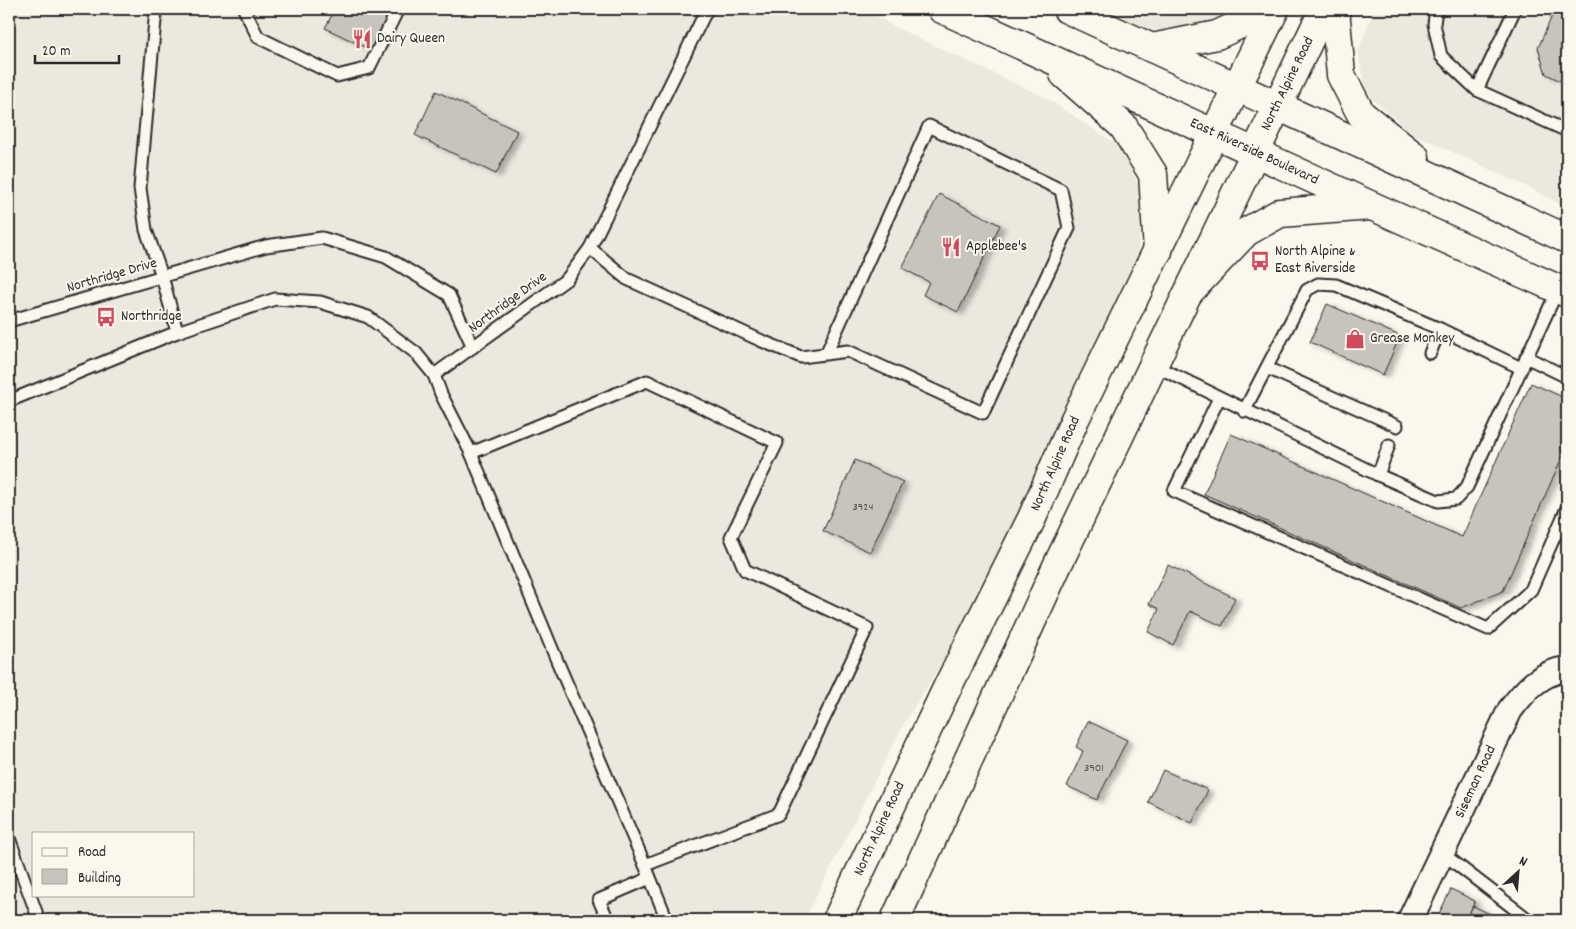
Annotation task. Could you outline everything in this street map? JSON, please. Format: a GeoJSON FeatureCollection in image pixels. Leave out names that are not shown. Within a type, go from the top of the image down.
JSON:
{"type":"FeatureCollection","features":[{"type":"Feature","properties":{"kind":"main road","name":"East Riverside Boulevard"},"geometry":{"type":"LineString","coordinates":[[942,9],[1562,291]]}},
{"type":"Feature","properties":{"kind":"main road"},"geometry":{"type":"LineString","coordinates":[[1067,9],[1567,239]]}},
{"type":"Feature","properties":{"kind":"main road"},"geometry":{"type":"LineString","coordinates":[[1152,48],[1217,35],[1245,22],[1259,9]]}},
{"type":"Feature","properties":{"kind":"main road","name":"North Alpine Road"},"geometry":{"type":"LineString","coordinates":[[837,920],[944,695],[1032,518],[1076,419],[1275,9]]}},
{"type":"Feature","properties":{"kind":"main road","name":"North Alpine Road"},"geometry":{"type":"LineString","coordinates":[[895,920],[1071,536],[1324,9]]}},
{"type":"Feature","properties":{"kind":"main road"},"geometry":{"type":"LineString","coordinates":[[1335,9],[1341,75],[1361,114],[1452,186]]}},
{"type":"Feature","properties":{"kind":"main road"},"geometry":{"type":"LineString","coordinates":[[1042,54],[1123,126],[1153,174],[1158,251]]}},
{"type":"Feature","properties":{"kind":"main road"},"geometry":{"type":"LineString","coordinates":[[1189,292],[1246,232],[1280,213],[1372,206]]}},
{"type":"Feature","properties":{"kind":"main road"},"geometry":{"type":"LineString","coordinates":[[1032,518],[1071,536]]}},
{"type":"Feature","properties":{"kind":"street","name":"Siseman Road"},"geometry":{"type":"LineString","coordinates":[[1410,920],[1510,710],[1522,693],[1534,683],[1547,675],[1567,669]]}},
{"type":"Feature","properties":{"kind":"lane"},"geometry":{"type":"LineString","coordinates":[[156,9],[140,188],[146,230],[162,276],[177,332]]}},
{"type":"Feature","properties":{"kind":"lane"},"geometry":{"type":"LineString","coordinates":[[244,9],[258,37],[337,76],[369,68],[398,9]]}},
{"type":"Feature","properties":{"kind":"lane","name":"Northridge Drive"},"geometry":{"type":"LineString","coordinates":[[9,321],[266,246],[322,238],[386,257],[449,295],[473,347],[567,279],[590,248],[707,9]]}},
{"type":"Feature","properties":{"kind":"lane"},"geometry":{"type":"LineString","coordinates":[[1436,9],[1434,24],[1441,56],[1477,90],[1567,131]]}},
{"type":"Feature","properties":{"kind":"lane"},"geometry":{"type":"LineString","coordinates":[[1477,90],[1515,9]]}},
{"type":"Feature","properties":{"kind":"lane"},"geometry":{"type":"LineString","coordinates":[[590,248],[627,279],[762,342],[801,357],[826,354],[848,351],[984,413],[1069,228],[1061,190],[929,126],[826,354]]}},
{"type":"Feature","properties":{"kind":"lane"},"geometry":{"type":"LineString","coordinates":[[1244,411],[1307,290],[1318,284],[1336,285],[1440,329],[1521,368]]}},
{"type":"Feature","properties":{"kind":"lane"},"geometry":{"type":"LineString","coordinates":[[1154,366],[1378,475],[1438,501],[1456,499],[1467,487],[1526,357],[1562,291]]}},
{"type":"Feature","properties":{"kind":"lane"},"geometry":{"type":"LineString","coordinates":[[9,401],[177,332],[275,300],[320,302],[368,317],[416,353],[434,375],[441,394],[471,453],[667,920]]}},
{"type":"Feature","properties":{"kind":"lane"},"geometry":{"type":"LineString","coordinates":[[1430,353],[1440,329]]}},
{"type":"Feature","properties":{"kind":"lane"},"geometry":{"type":"LineString","coordinates":[[434,375],[473,347]]}},
{"type":"Feature","properties":{"kind":"lane"},"geometry":{"type":"LineString","coordinates":[[1526,357],[1567,377]]}},
{"type":"Feature","properties":{"kind":"lane"},"geometry":{"type":"LineString","coordinates":[[1267,368],[1397,426]]}},
{"type":"Feature","properties":{"kind":"lane"},"geometry":{"type":"LineString","coordinates":[[471,453],[647,381],[777,443],[731,537],[745,570],[867,628],[779,814],[645,865]]}},
{"type":"Feature","properties":{"kind":"lane"},"geometry":{"type":"LineString","coordinates":[[1219,398],[1174,491],[1488,629],[1531,590],[1567,508]]}},
{"type":"Feature","properties":{"kind":"lane"},"geometry":{"type":"LineString","coordinates":[[1378,475],[1389,445]]}},
{"type":"Feature","properties":{"kind":"lane"},"geometry":{"type":"LineString","coordinates":[[9,838],[38,920]]}},
{"type":"Feature","properties":{"kind":"lane"},"geometry":{"type":"LineString","coordinates":[[1442,853],[1530,920]]}},
{"type":"Feature","properties":{"kind":"lane"},"geometry":{"type":"LineString","coordinates":[[608,920],[599,900],[650,878]]}},
{"type":"Feature","properties":{"kind":"shaded area"},"geometry":{"type":"Polygon","coordinates":[[[9,9],[865,9],[891,25],[1048,99],[1122,148],[1143,197],[1138,252],[1012,524],[943,661],[903,725],[804,920],[9,920],[9,9]]]}},
{"type":"Feature","properties":{"kind":"shaded area"},"geometry":{"type":"Polygon","coordinates":[[[1095,9],[1242,9],[1233,19],[1186,33],[1153,30],[1117,19],[1095,9]]]}},
{"type":"Feature","properties":{"kind":"shaded area"},"geometry":{"type":"Polygon","coordinates":[[[1374,9],[1567,9],[1567,208],[1534,190],[1410,132],[1367,94],[1358,52],[1374,9]]]}},
{"type":"Feature","properties":{"kind":"building","name":"Dairy Queen"},"geometry":{"type":"Polygon","coordinates":[[[335,9],[391,9],[371,50],[325,28],[335,9]]]}},
{"type":"Feature","properties":{"kind":"building"},"geometry":{"type":"Polygon","coordinates":[[[1555,9],[1567,9],[1567,84],[1546,74],[1538,48],[1555,9]]]}},
{"type":"Feature","properties":{"kind":"building"},"geometry":{"type":"Polygon","coordinates":[[[436,91],[517,131],[496,174],[415,135],[436,91]]]}},
{"type":"Feature","properties":{"kind":"building","name":"Applebee's"},"geometry":{"type":"Polygon","coordinates":[[[939,194],[1000,225],[958,312],[923,295],[929,282],[902,268],[939,194]]]}},
{"type":"Feature","properties":{"kind":"building","name":"Grease Monkey"},"geometry":{"type":"Polygon","coordinates":[[[1327,304],[1400,336],[1383,375],[1310,342],[1327,304]]]}},
{"type":"Feature","properties":{"kind":"building"},"geometry":{"type":"Polygon","coordinates":[[[1531,383],[1567,399],[1567,446],[1503,591],[1461,608],[1204,494],[1231,434],[1462,537],[1531,383]]]}},
{"type":"Feature","properties":{"kind":"building"},"geometry":{"type":"Polygon","coordinates":[[[855,460],[903,482],[870,552],[823,531],[855,460]]]}},
{"type":"Feature","properties":{"kind":"building"},"geometry":{"type":"Polygon","coordinates":[[[1168,565],[1235,598],[1222,626],[1190,611],[1173,645],[1148,632],[1159,609],[1149,604],[1168,565]]]}},
{"type":"Feature","properties":{"kind":"building"},"geometry":{"type":"Polygon","coordinates":[[[1088,721],[1127,740],[1097,800],[1067,786],[1083,751],[1076,747],[1088,721]]]}},
{"type":"Feature","properties":{"kind":"building"},"geometry":{"type":"Polygon","coordinates":[[[1163,770],[1208,790],[1192,823],[1148,802],[1163,770]]]}},
{"type":"Feature","properties":{"kind":"building"},"geometry":{"type":"Polygon","coordinates":[[[1451,889],[1475,901],[1466,920],[1436,920],[1451,889]]]}},
{"type":"Feature","properties":{"kind":"building"},"geometry":{"type":"Polygon","coordinates":[[[1473,906],[1497,917],[1496,920],[1466,920],[1473,906]]]}},
{"type":"Feature","properties":{"kind":"place","name":"Dairy Queen"},"geometry":{"type":"Point","coordinates":[362,39]}},
{"type":"Feature","properties":{"kind":"place","name":"Applebee's"},"geometry":{"type":"Point","coordinates":[951,247]}},
{"type":"Feature","properties":{"kind":"place","name":"North Alpine & East Riverside"},"geometry":{"type":"Point","coordinates":[1260,261]}},
{"type":"Feature","properties":{"kind":"place","name":"Northridge"},"geometry":{"type":"Point","coordinates":[106,317]}},
{"type":"Feature","properties":{"kind":"place","name":"Grease Monkey"},"geometry":{"type":"Point","coordinates":[1355,339]}}]}
